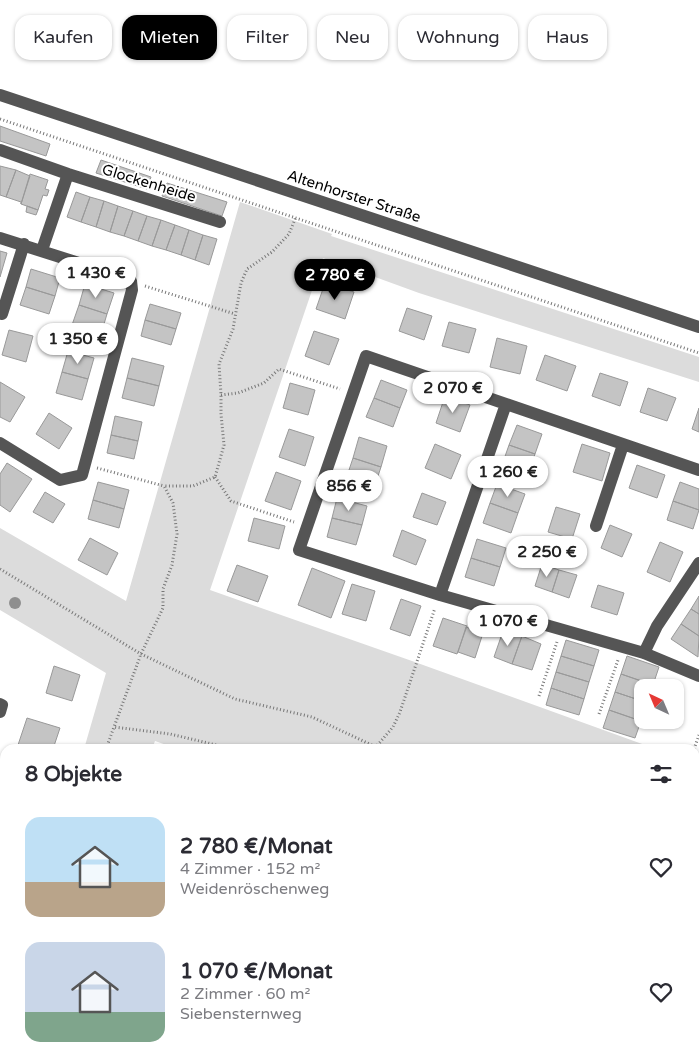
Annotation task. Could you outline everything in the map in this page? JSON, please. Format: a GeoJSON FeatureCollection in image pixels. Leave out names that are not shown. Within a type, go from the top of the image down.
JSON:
{"type":"FeatureCollection","features":[{"type":"Feature","properties":{"kind":"street","name":"Altenhorster Straße"},"geometry":{"type":"LineString","coordinates":[[0,95],[699,327]]}},
{"type":"Feature","properties":{"kind":"street","name":"Glockenheide"},"geometry":{"type":"LineString","coordinates":[[0,150],[68,174],[220,222]]}},
{"type":"Feature","properties":{"kind":"street"},"geometry":{"type":"LineString","coordinates":[[42,250],[68,174]]}},
{"type":"Feature","properties":{"kind":"street"},"geometry":{"type":"LineString","coordinates":[[0,238],[124,277],[131,281],[132,290],[82,475],[60,480],[0,443]]}},
{"type":"Feature","properties":{"kind":"street"},"geometry":{"type":"LineString","coordinates":[[2,314],[24,244]]}},
{"type":"Feature","properties":{"kind":"street"},"geometry":{"type":"LineString","coordinates":[[699,470],[366,356],[299,550],[440,595],[644,653],[699,676]]}},
{"type":"Feature","properties":{"kind":"street"},"geometry":{"type":"LineString","coordinates":[[440,595],[506,404]]}},
{"type":"Feature","properties":{"kind":"street"},"geometry":{"type":"LineString","coordinates":[[596,526],[623,445]]}},
{"type":"Feature","properties":{"kind":"street"},"geometry":{"type":"LineString","coordinates":[[644,653],[657,626],[699,563]]}},
{"type":"Feature","properties":{"kind":"path"},"geometry":{"type":"LineString","coordinates":[[0,119],[699,353]]}},
{"type":"Feature","properties":{"kind":"path"},"geometry":{"type":"LineString","coordinates":[[296,217],[289,234],[272,252],[247,269],[241,283],[233,329],[220,364],[224,445],[215,477],[231,501],[308,527]]}},
{"type":"Feature","properties":{"kind":"path"},"geometry":{"type":"LineString","coordinates":[[131,281],[235,314]]}},
{"type":"Feature","properties":{"kind":"path"},"geometry":{"type":"LineString","coordinates":[[222,395],[238,393],[264,383],[279,369],[354,393]]}},
{"type":"Feature","properties":{"kind":"path"},"geometry":{"type":"LineString","coordinates":[[85,464],[164,486],[193,486],[215,477]]}},
{"type":"Feature","properties":{"kind":"path"},"geometry":{"type":"LineString","coordinates":[[108,744],[141,654],[163,608],[163,589],[172,565],[177,534],[173,503],[164,486]]}},
{"type":"Feature","properties":{"kind":"path"},"geometry":{"type":"LineString","coordinates":[[0,568],[141,654],[235,699],[312,717],[367,744]]}},
{"type":"Feature","properties":{"kind":"path"},"geometry":{"type":"LineString","coordinates":[[378,744],[392,727],[400,712],[440,595]]}},
{"type":"Feature","properties":{"kind":"path"},"geometry":{"type":"LineString","coordinates":[[539,696],[562,629]]}},
{"type":"Feature","properties":{"kind":"path"},"geometry":{"type":"LineString","coordinates":[[599,714],[622,647]]}},
{"type":"Feature","properties":{"kind":"path"},"geometry":{"type":"LineString","coordinates":[[114,727],[170,734],[211,744]]}},
{"type":"Feature","properties":{"kind":"shaded area"},"geometry":{"type":"Polygon","coordinates":[[[240,202],[332,234],[331,236],[699,357],[699,382],[419,293],[323,258],[210,590],[642,744],[164,744],[155,741],[154,744],[85,744],[106,673],[0,610],[0,528],[126,601],[240,202]]]}},
{"type":"Feature","properties":{"kind":"building"},"geometry":{"type":"Polygon","coordinates":[[[0,126],[50,144],[46,156],[0,141],[0,126]]]}},
{"type":"Feature","properties":{"kind":"building"},"geometry":{"type":"Polygon","coordinates":[[[101,160],[151,177],[147,189],[96,173],[101,160]]]}},
{"type":"Feature","properties":{"kind":"building"},"geometry":{"type":"Polygon","coordinates":[[[0,166],[16,170],[6,197],[0,195],[0,166]]]}},
{"type":"Feature","properties":{"kind":"building"},"geometry":{"type":"Polygon","coordinates":[[[16,170],[30,176],[21,204],[21,202],[6,197],[16,170]]]}},
{"type":"Feature","properties":{"kind":"building"},"geometry":{"type":"Polygon","coordinates":[[[30,174],[48,180],[45,189],[49,190],[47,196],[43,195],[38,210],[21,204],[30,174]]]}},
{"type":"Feature","properties":{"kind":"building"},"geometry":{"type":"Polygon","coordinates":[[[167,183],[227,202],[222,216],[162,196],[167,183]]]}},
{"type":"Feature","properties":{"kind":"building"},"geometry":{"type":"Polygon","coordinates":[[[76,192],[90,197],[81,222],[67,217],[76,192]]]}},
{"type":"Feature","properties":{"kind":"building"},"geometry":{"type":"Polygon","coordinates":[[[90,197],[104,201],[96,227],[81,222],[90,197]]]}},
{"type":"Feature","properties":{"kind":"building"},"geometry":{"type":"Polygon","coordinates":[[[104,201],[118,206],[110,232],[96,227],[104,201]]]}},
{"type":"Feature","properties":{"kind":"building"},"geometry":{"type":"Polygon","coordinates":[[[27,206],[38,210],[36,215],[26,212],[27,206]]]}},
{"type":"Feature","properties":{"kind":"building"},"geometry":{"type":"Polygon","coordinates":[[[118,206],[133,211],[124,236],[110,232],[118,206]]]}},
{"type":"Feature","properties":{"kind":"building"},"geometry":{"type":"Polygon","coordinates":[[[133,211],[147,216],[138,241],[124,236],[133,211]]]}},
{"type":"Feature","properties":{"kind":"building"},"geometry":{"type":"Polygon","coordinates":[[[147,216],[161,220],[152,246],[138,241],[147,216]]]}},
{"type":"Feature","properties":{"kind":"building"},"geometry":{"type":"Polygon","coordinates":[[[161,220],[175,225],[166,250],[152,246],[161,220]]]}},
{"type":"Feature","properties":{"kind":"building"},"geometry":{"type":"Polygon","coordinates":[[[175,225],[189,230],[181,255],[166,250],[175,225]]]}},
{"type":"Feature","properties":{"kind":"building"},"geometry":{"type":"Polygon","coordinates":[[[189,230],[203,235],[195,260],[181,255],[189,230]]]}},
{"type":"Feature","properties":{"kind":"building"},"geometry":{"type":"Polygon","coordinates":[[[203,235],[217,239],[209,265],[195,260],[203,235]]]}},
{"type":"Feature","properties":{"kind":"building"},"geometry":{"type":"Polygon","coordinates":[[[0,251],[7,253],[0,277],[0,251]]]}},
{"type":"Feature","properties":{"kind":"building"},"geometry":{"type":"Polygon","coordinates":[[[31,269],[60,278],[55,296],[26,287],[31,269]]]}},
{"type":"Feature","properties":{"kind":"building"},"geometry":{"type":"Polygon","coordinates":[[[325,283],[354,292],[345,319],[316,309],[325,283]]]}},
{"type":"Feature","properties":{"kind":"building"},"geometry":{"type":"Polygon","coordinates":[[[85,284],[114,293],[107,314],[79,305],[85,284]]]}},
{"type":"Feature","properties":{"kind":"building"},"geometry":{"type":"Polygon","coordinates":[[[26,287],[55,296],[49,314],[20,305],[26,287]]]}},
{"type":"Feature","properties":{"kind":"building"},"geometry":{"type":"Polygon","coordinates":[[[150,304],[181,313],[176,329],[145,320],[150,304]]]}},
{"type":"Feature","properties":{"kind":"building"},"geometry":{"type":"Polygon","coordinates":[[[79,305],[107,314],[101,334],[72,325],[79,305]]]}},
{"type":"Feature","properties":{"kind":"building"},"geometry":{"type":"Polygon","coordinates":[[[407,308],[432,316],[424,340],[399,331],[407,308]]]}},
{"type":"Feature","properties":{"kind":"building"},"geometry":{"type":"Polygon","coordinates":[[[145,320],[176,329],[171,345],[141,336],[145,320]]]}},
{"type":"Feature","properties":{"kind":"building"},"geometry":{"type":"Polygon","coordinates":[[[449,322],[476,329],[469,353],[442,346],[449,322]]]}},
{"type":"Feature","properties":{"kind":"building"},"geometry":{"type":"Polygon","coordinates":[[[9,330],[33,336],[26,362],[2,355],[9,330]]]}},
{"type":"Feature","properties":{"kind":"building"},"geometry":{"type":"Polygon","coordinates":[[[314,331],[339,339],[329,365],[305,356],[314,331]]]}},
{"type":"Feature","properties":{"kind":"building"},"geometry":{"type":"Polygon","coordinates":[[[497,338],[527,346],[520,374],[490,367],[497,338]]]}},
{"type":"Feature","properties":{"kind":"building"},"geometry":{"type":"Polygon","coordinates":[[[68,351],[94,358],[88,379],[62,372],[68,351]]]}},
{"type":"Feature","properties":{"kind":"building"},"geometry":{"type":"Polygon","coordinates":[[[545,355],[576,366],[567,391],[536,380],[545,355]]]}},
{"type":"Feature","properties":{"kind":"building"},"geometry":{"type":"Polygon","coordinates":[[[132,358],[164,366],[159,386],[127,378],[132,358]]]}},
{"type":"Feature","properties":{"kind":"building"},"geometry":{"type":"Polygon","coordinates":[[[62,372],[88,379],[82,400],[56,393],[62,372]]]}},
{"type":"Feature","properties":{"kind":"building"},"geometry":{"type":"Polygon","coordinates":[[[600,373],[628,382],[620,406],[592,396],[600,373]]]}},
{"type":"Feature","properties":{"kind":"building"},"geometry":{"type":"Polygon","coordinates":[[[127,378],[159,386],[154,406],[122,398],[127,378]]]}},
{"type":"Feature","properties":{"kind":"building"},"geometry":{"type":"Polygon","coordinates":[[[381,380],[407,390],[400,408],[374,398],[381,380]]]}},
{"type":"Feature","properties":{"kind":"building"},"geometry":{"type":"Polygon","coordinates":[[[0,382],[25,397],[10,422],[0,417],[0,382]]]}},
{"type":"Feature","properties":{"kind":"building"},"geometry":{"type":"Polygon","coordinates":[[[290,383],[315,390],[308,415],[283,408],[290,383]]]}},
{"type":"Feature","properties":{"kind":"building"},"geometry":{"type":"Polygon","coordinates":[[[648,388],[676,398],[667,421],[640,412],[648,388]]]}},
{"type":"Feature","properties":{"kind":"building"},"geometry":{"type":"Polygon","coordinates":[[[445,396],[470,405],[460,432],[436,423],[445,396]]]}},
{"type":"Feature","properties":{"kind":"building"},"geometry":{"type":"Polygon","coordinates":[[[374,398],[400,408],[393,427],[366,417],[374,398]]]}},
{"type":"Feature","properties":{"kind":"building"},"geometry":{"type":"Polygon","coordinates":[[[699,408],[699,432],[692,429],[699,408]]]}},
{"type":"Feature","properties":{"kind":"building"},"geometry":{"type":"Polygon","coordinates":[[[49,413],[72,428],[59,449],[36,434],[49,413]]]}},
{"type":"Feature","properties":{"kind":"building"},"geometry":{"type":"Polygon","coordinates":[[[115,416],[142,422],[138,441],[111,435],[115,416]]]}},
{"type":"Feature","properties":{"kind":"building"},"geometry":{"type":"Polygon","coordinates":[[[517,425],[542,434],[535,454],[509,445],[517,425]]]}},
{"type":"Feature","properties":{"kind":"building"},"geometry":{"type":"Polygon","coordinates":[[[289,429],[314,437],[305,466],[279,457],[289,429]]]}},
{"type":"Feature","properties":{"kind":"building"},"geometry":{"type":"Polygon","coordinates":[[[111,435],[138,441],[134,459],[107,453],[111,435]]]}},
{"type":"Feature","properties":{"kind":"building"},"geometry":{"type":"Polygon","coordinates":[[[359,437],[387,446],[381,467],[353,458],[359,437]]]}},
{"type":"Feature","properties":{"kind":"building"},"geometry":{"type":"Polygon","coordinates":[[[435,444],[461,455],[451,479],[425,468],[435,444]]]}},
{"type":"Feature","properties":{"kind":"building"},"geometry":{"type":"Polygon","coordinates":[[[582,444],[610,453],[602,481],[573,472],[582,444]]]}},
{"type":"Feature","properties":{"kind":"building"},"geometry":{"type":"Polygon","coordinates":[[[509,445],[535,454],[528,474],[502,465],[509,445]]]}},
{"type":"Feature","properties":{"kind":"building"},"geometry":{"type":"Polygon","coordinates":[[[353,458],[381,467],[374,488],[346,479],[353,458]]]}},
{"type":"Feature","properties":{"kind":"building"},"geometry":{"type":"Polygon","coordinates":[[[7,463],[32,479],[10,512],[0,505],[0,474],[7,463]]]}},
{"type":"Feature","properties":{"kind":"building"},"geometry":{"type":"Polygon","coordinates":[[[637,465],[665,475],[657,498],[629,488],[637,465]]]}},
{"type":"Feature","properties":{"kind":"building"},"geometry":{"type":"Polygon","coordinates":[[[276,472],[301,481],[291,510],[265,501],[276,472]]]}},
{"type":"Feature","properties":{"kind":"building"},"geometry":{"type":"Polygon","coordinates":[[[98,482],[129,490],[124,509],[93,500],[98,482]]]}},
{"type":"Feature","properties":{"kind":"building"},"geometry":{"type":"Polygon","coordinates":[[[680,482],[699,489],[699,510],[673,501],[680,482]]]}},
{"type":"Feature","properties":{"kind":"building"},"geometry":{"type":"Polygon","coordinates":[[[497,484],[525,494],[518,513],[490,503],[497,484]]]}},
{"type":"Feature","properties":{"kind":"building"},"geometry":{"type":"Polygon","coordinates":[[[45,492],[65,504],[53,523],[33,512],[45,492]]]}},
{"type":"Feature","properties":{"kind":"building"},"geometry":{"type":"Polygon","coordinates":[[[422,493],[446,502],[437,525],[413,517],[422,493]]]}},
{"type":"Feature","properties":{"kind":"building"},"geometry":{"type":"Polygon","coordinates":[[[337,498],[367,506],[362,525],[332,518],[337,498]]]}},
{"type":"Feature","properties":{"kind":"building"},"geometry":{"type":"Polygon","coordinates":[[[93,500],[124,509],[119,528],[88,519],[93,500]]]}},
{"type":"Feature","properties":{"kind":"building"},"geometry":{"type":"Polygon","coordinates":[[[673,501],[699,510],[693,529],[667,520],[673,501]]]}},
{"type":"Feature","properties":{"kind":"building"},"geometry":{"type":"Polygon","coordinates":[[[490,503],[518,513],[511,533],[483,523],[490,503]]]}},
{"type":"Feature","properties":{"kind":"building"},"geometry":{"type":"Polygon","coordinates":[[[556,507],[580,514],[572,539],[548,532],[556,507]]]}},
{"type":"Feature","properties":{"kind":"building"},"geometry":{"type":"Polygon","coordinates":[[[254,518],[285,526],[279,549],[248,541],[254,518]]]}},
{"type":"Feature","properties":{"kind":"building"},"geometry":{"type":"Polygon","coordinates":[[[332,518],[362,525],[356,545],[327,537],[332,518]]]}},
{"type":"Feature","properties":{"kind":"building"},"geometry":{"type":"Polygon","coordinates":[[[610,525],[632,534],[622,557],[601,548],[610,525]]]}},
{"type":"Feature","properties":{"kind":"building"},"geometry":{"type":"Polygon","coordinates":[[[402,530],[426,540],[416,565],[393,556],[402,530]]]}},
{"type":"Feature","properties":{"kind":"building"},"geometry":{"type":"Polygon","coordinates":[[[90,538],[118,553],[107,575],[78,560],[90,538]]]}},
{"type":"Feature","properties":{"kind":"building"},"geometry":{"type":"Polygon","coordinates":[[[477,539],[506,548],[500,567],[471,558],[477,539]]]}},
{"type":"Feature","properties":{"kind":"building"},"geometry":{"type":"Polygon","coordinates":[[[660,542],[683,552],[670,582],[647,572],[660,542]]]}},
{"type":"Feature","properties":{"kind":"building"},"geometry":{"type":"Polygon","coordinates":[[[471,558],[500,567],[494,586],[465,577],[471,558]]]}},
{"type":"Feature","properties":{"kind":"building"},"geometry":{"type":"Polygon","coordinates":[[[542,564],[559,570],[552,592],[535,586],[542,564]]]}},
{"type":"Feature","properties":{"kind":"building"},"geometry":{"type":"Polygon","coordinates":[[[237,565],[268,576],[258,602],[227,591],[237,565]]]}},
{"type":"Feature","properties":{"kind":"building"},"geometry":{"type":"Polygon","coordinates":[[[312,568],[345,581],[331,618],[298,605],[312,568]]]}},
{"type":"Feature","properties":{"kind":"building"},"geometry":{"type":"Polygon","coordinates":[[[559,570],[577,575],[569,598],[552,592],[559,570]]]}},
{"type":"Feature","properties":{"kind":"building"},"geometry":{"type":"Polygon","coordinates":[[[352,584],[375,591],[366,621],[342,614],[352,584]]]}},
{"type":"Feature","properties":{"kind":"building"},"geometry":{"type":"Polygon","coordinates":[[[598,585],[624,593],[617,615],[591,607],[598,585]]]}},
{"type":"Feature","properties":{"kind":"building"},"geometry":{"type":"Polygon","coordinates":[[[699,596],[699,614],[691,609],[699,596]]]}},
{"type":"Feature","properties":{"kind":"building"},"geometry":{"type":"Polygon","coordinates":[[[401,599],[421,606],[410,636],[390,629],[401,599]]]}},
{"type":"Feature","properties":{"kind":"building"},"geometry":{"type":"Polygon","coordinates":[[[691,609],[699,614],[699,636],[681,624],[691,609]]]}},
{"type":"Feature","properties":{"kind":"building"},"geometry":{"type":"Polygon","coordinates":[[[443,618],[467,626],[457,654],[433,646],[443,618]]]}},
{"type":"Feature","properties":{"kind":"building"},"geometry":{"type":"Polygon","coordinates":[[[681,624],[699,636],[698,657],[671,639],[681,624]]]}},
{"type":"Feature","properties":{"kind":"building"},"geometry":{"type":"Polygon","coordinates":[[[466,627],[483,633],[475,658],[458,652],[466,627]]]}},
{"type":"Feature","properties":{"kind":"building"},"geometry":{"type":"Polygon","coordinates":[[[503,631],[522,636],[512,664],[494,657],[503,631]]]}},
{"type":"Feature","properties":{"kind":"building"},"geometry":{"type":"Polygon","coordinates":[[[522,636],[541,644],[532,670],[512,664],[522,636]]]}},
{"type":"Feature","properties":{"kind":"building"},"geometry":{"type":"Polygon","coordinates":[[[566,640],[599,650],[594,666],[561,656],[566,640]]]}},
{"type":"Feature","properties":{"kind":"building"},"geometry":{"type":"Polygon","coordinates":[[[561,656],[594,666],[589,682],[556,672],[561,656]]]}},
{"type":"Feature","properties":{"kind":"building"},"geometry":{"type":"Polygon","coordinates":[[[627,656],[659,667],[655,679],[636,679],[621,674],[627,656]]]}},
{"type":"Feature","properties":{"kind":"building"},"geometry":{"type":"Polygon","coordinates":[[[54,666],[80,675],[72,701],[46,693],[54,666]]]}},
{"type":"Feature","properties":{"kind":"building"},"geometry":{"type":"Polygon","coordinates":[[[556,672],[589,682],[584,699],[551,688],[556,672]]]}},
{"type":"Feature","properties":{"kind":"building"},"geometry":{"type":"Polygon","coordinates":[[[621,674],[636,679],[634,679],[634,698],[615,692],[621,674]]]}},
{"type":"Feature","properties":{"kind":"building"},"geometry":{"type":"Polygon","coordinates":[[[551,688],[584,699],[579,715],[546,705],[551,688]]]}},
{"type":"Feature","properties":{"kind":"building"},"geometry":{"type":"Polygon","coordinates":[[[615,692],[634,698],[634,719],[609,710],[615,692]]]}},
{"type":"Feature","properties":{"kind":"building"},"geometry":{"type":"Polygon","coordinates":[[[609,710],[634,719],[634,729],[638,729],[635,738],[603,728],[609,710]]]}},
{"type":"Feature","properties":{"kind":"building"},"geometry":{"type":"Polygon","coordinates":[[[27,718],[60,728],[55,744],[18,744],[27,718]]]}}]}
